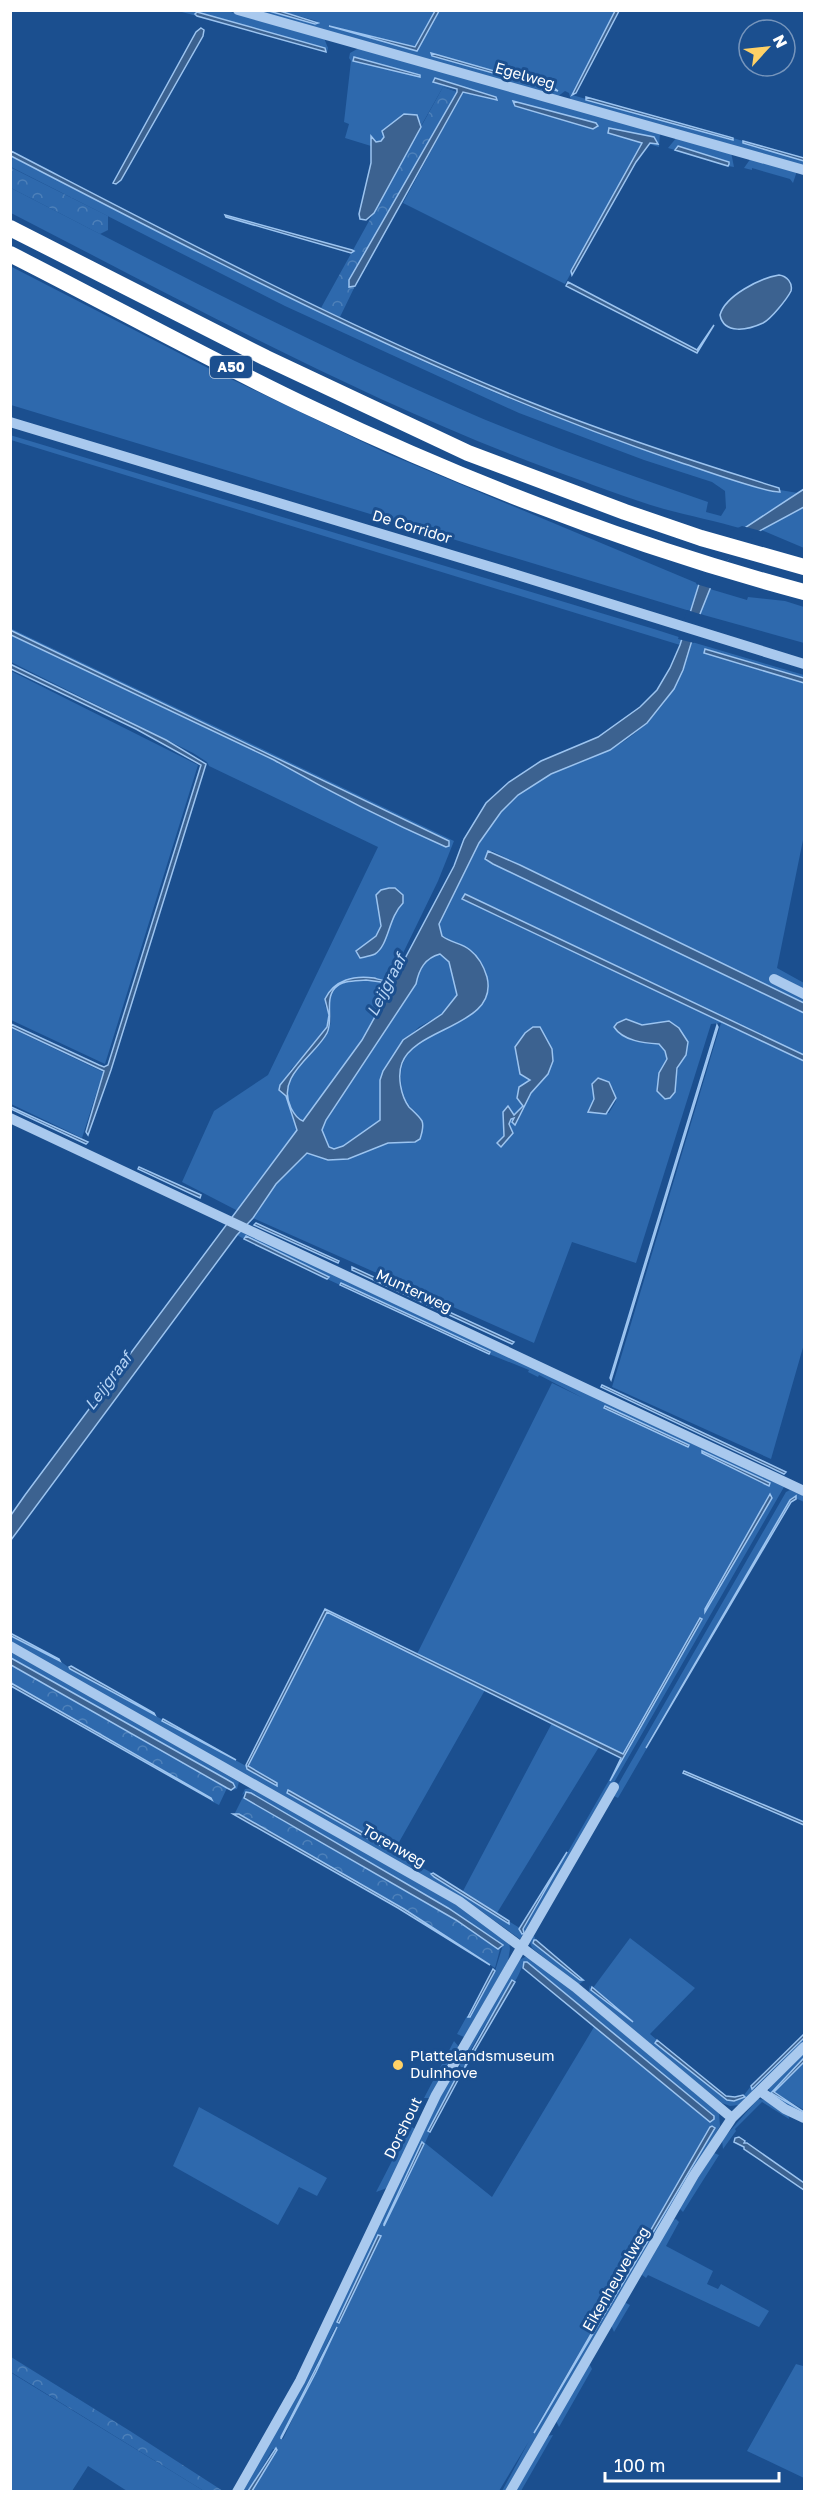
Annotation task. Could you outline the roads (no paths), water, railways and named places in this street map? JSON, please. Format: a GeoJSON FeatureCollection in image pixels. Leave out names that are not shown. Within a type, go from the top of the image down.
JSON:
{"type":"FeatureCollection","features":[{"type":"Feature","properties":{"kind":"highway","name":"A50"},"geometry":{"type":"LineString","coordinates":[[10,228],[266,358],[468,453],[701,538],[804,565]]}},
{"type":"Feature","properties":{"kind":"highway","name":"A50"},"geometry":{"type":"LineString","coordinates":[[10,254],[312,409],[456,472],[562,515],[686,558],[804,592]]}},
{"type":"Feature","properties":{"kind":"street","name":"Egelweg"},"geometry":{"type":"LineString","coordinates":[[238,10],[804,170]]}},
{"type":"Feature","properties":{"kind":"street","name":"De Corridor"},"geometry":{"type":"LineString","coordinates":[[10,422],[492,567],[804,664]]}},
{"type":"Feature","properties":{"kind":"street"},"geometry":{"type":"LineString","coordinates":[[774,979],[804,994]]}},
{"type":"Feature","properties":{"kind":"street","name":"Munterweg"},"geometry":{"type":"LineString","coordinates":[[10,1118],[804,1491]]}},
{"type":"Feature","properties":{"kind":"street","name":"Torenweg"},"geometry":{"type":"LineString","coordinates":[[10,1646],[459,1901],[522,1946],[732,2118]]}},
{"type":"Feature","properties":{"kind":"street","name":"Dorshout"},"geometry":{"type":"LineString","coordinates":[[237,2492],[300,2381],[436,2095],[614,1787]]}},
{"type":"Feature","properties":{"kind":"street","name":"Eikenheuvelweg"},"geometry":{"type":"LineString","coordinates":[[510,2492],[694,2175],[732,2118],[804,2048]]}},
{"type":"Feature","properties":{"kind":"street"},"geometry":{"type":"LineString","coordinates":[[760,2091],[785,2109],[804,2118]]}},
{"type":"Feature","properties":{"kind":"water"},"geometry":{"type":"Polygon","coordinates":[[[269,11],[280,11],[318,23],[315,24],[269,11]]]}},
{"type":"Feature","properties":{"kind":"water"},"geometry":{"type":"Polygon","coordinates":[[[435,11],[439,11],[417,51],[329,26],[415,47],[435,11]]]}},
{"type":"Feature","properties":{"kind":"water"},"geometry":{"type":"Polygon","coordinates":[[[615,11],[619,11],[576,93],[572,95],[615,11]]]}},
{"type":"Feature","properties":{"kind":"water"},"geometry":{"type":"Polygon","coordinates":[[[197,12],[325,48],[326,52],[197,16],[195,14],[197,12]]]}},
{"type":"Feature","properties":{"kind":"water"},"geometry":{"type":"Polygon","coordinates":[[[201,28],[204,30],[203,36],[121,180],[116,184],[113,183],[196,32],[201,28]]]}},
{"type":"Feature","properties":{"kind":"water"},"geometry":{"type":"Polygon","coordinates":[[[431,53],[554,88],[558,91],[432,56],[431,53]]]}},
{"type":"Feature","properties":{"kind":"water"},"geometry":{"type":"Polygon","coordinates":[[[354,57],[420,75],[420,77],[353,61],[354,57]]]}},
{"type":"Feature","properties":{"kind":"water"},"geometry":{"type":"Polygon","coordinates":[[[435,78],[496,97],[497,100],[463,92],[355,286],[349,287],[349,280],[457,92],[457,89],[433,82],[435,78]]]}},
{"type":"Feature","properties":{"kind":"water"},"geometry":{"type":"Polygon","coordinates":[[[586,97],[733,138],[733,140],[586,100],[586,97]]]}},
{"type":"Feature","properties":{"kind":"water"},"geometry":{"type":"Polygon","coordinates":[[[513,101],[596,123],[598,126],[593,129],[515,106],[513,101]]]}},
{"type":"Feature","properties":{"kind":"water"},"geometry":{"type":"Polygon","coordinates":[[[404,114],[417,115],[421,127],[374,213],[366,220],[360,219],[359,214],[371,163],[371,136],[376,142],[381,141],[384,137],[382,131],[404,114]]]}},
{"type":"Feature","properties":{"kind":"water"},"geometry":{"type":"Polygon","coordinates":[[[609,128],[654,137],[658,144],[650,143],[636,162],[572,275],[571,271],[642,143],[608,133],[609,128]]]}},
{"type":"Feature","properties":{"kind":"water"},"geometry":{"type":"Polygon","coordinates":[[[743,141],[804,158],[804,161],[743,143],[743,141]]]}},
{"type":"Feature","properties":{"kind":"water"},"geometry":{"type":"Polygon","coordinates":[[[678,146],[729,162],[729,164],[728,166],[675,150],[678,146]]]}},
{"type":"Feature","properties":{"kind":"water"},"geometry":{"type":"Polygon","coordinates":[[[11,151],[268,282],[398,345],[592,426],[779,488],[780,492],[730,479],[590,430],[421,359],[174,240],[11,156],[11,151]]]}},
{"type":"Feature","properties":{"kind":"water"},"geometry":{"type":"Polygon","coordinates":[[[225,215],[354,251],[351,253],[225,215]]]}},
{"type":"Feature","properties":{"kind":"water"},"geometry":{"type":"Polygon","coordinates":[[[779,275],[789,280],[791,291],[766,321],[744,329],[726,326],[720,315],[729,301],[753,284],[779,275]]]}},
{"type":"Feature","properties":{"kind":"water"},"geometry":{"type":"Polygon","coordinates":[[[568,282],[697,350],[714,325],[697,353],[566,286],[568,282]]]}},
{"type":"Feature","properties":{"kind":"water","name":"Leijgraaf"},"geometry":{"type":"Polygon","coordinates":[[[804,489],[804,507],[750,536],[738,546],[716,574],[700,614],[683,670],[674,689],[647,723],[610,750],[551,774],[518,795],[501,812],[479,843],[439,924],[442,936],[467,948],[479,959],[487,977],[487,993],[481,1006],[469,1016],[422,1041],[410,1051],[402,1063],[400,1080],[402,1092],[409,1107],[422,1121],[420,1139],[415,1142],[388,1143],[348,1159],[328,1160],[307,1153],[276,1184],[253,1218],[237,1235],[11,1540],[11,1515],[297,1130],[286,1096],[279,1090],[280,1085],[327,1027],[329,1015],[325,999],[329,993],[339,983],[352,978],[367,977],[393,981],[454,866],[464,839],[486,803],[509,782],[541,761],[598,737],[640,707],[657,690],[680,645],[699,584],[743,529],[804,489]],[[440,954],[430,958],[424,965],[416,984],[326,1120],[322,1130],[329,1147],[334,1149],[343,1146],[380,1120],[380,1080],[383,1071],[403,1040],[442,1014],[457,995],[449,962],[440,954]],[[366,980],[345,982],[335,988],[330,998],[330,1022],[327,1033],[292,1076],[287,1097],[297,1118],[303,1121],[362,1040],[391,988],[381,982],[366,980]]]}},
{"type":"Feature","properties":{"kind":"water"},"geometry":{"type":"Polygon","coordinates":[[[10,630],[449,841],[449,846],[446,847],[402,827],[274,760],[11,635],[10,630]]]}},
{"type":"Feature","properties":{"kind":"water"},"geometry":{"type":"Polygon","coordinates":[[[705,649],[804,678],[804,683],[704,653],[705,649]]]}},
{"type":"Feature","properties":{"kind":"water"},"geometry":{"type":"Polygon","coordinates":[[[10,664],[166,740],[206,764],[111,1070],[88,1135],[86,1132],[104,1071],[11,1027],[11,1024],[99,1065],[104,1067],[108,1065],[201,765],[136,729],[11,669],[10,664]]]}},
{"type":"Feature","properties":{"kind":"water"},"geometry":{"type":"Polygon","coordinates":[[[488,851],[804,1003],[804,1013],[493,864],[485,859],[488,851]]]}},
{"type":"Feature","properties":{"kind":"water"},"geometry":{"type":"Polygon","coordinates":[[[395,888],[403,895],[403,903],[394,916],[380,950],[373,955],[360,958],[356,951],[376,936],[381,926],[376,895],[381,890],[395,888]]]}},
{"type":"Feature","properties":{"kind":"water"},"geometry":{"type":"Polygon","coordinates":[[[465,894],[804,1055],[804,1061],[462,899],[465,894]]]}},
{"type":"Feature","properties":{"kind":"water"},"geometry":{"type":"Polygon","coordinates":[[[626,1019],[642,1025],[669,1021],[679,1028],[688,1042],[686,1055],[677,1068],[675,1092],[670,1098],[665,1099],[657,1091],[659,1073],[667,1059],[665,1051],[659,1044],[634,1040],[618,1032],[614,1027],[626,1019]]]}},
{"type":"Feature","properties":{"kind":"water"},"geometry":{"type":"Polygon","coordinates":[[[717,1025],[718,1027],[611,1380],[610,1378],[717,1025]]]}},
{"type":"Feature","properties":{"kind":"water"},"geometry":{"type":"Polygon","coordinates":[[[533,1027],[540,1027],[552,1049],[553,1061],[548,1074],[531,1093],[515,1125],[512,1122],[514,1118],[511,1119],[509,1124],[513,1133],[501,1147],[497,1143],[504,1136],[503,1112],[508,1106],[514,1115],[523,1106],[517,1098],[519,1087],[530,1080],[520,1074],[515,1047],[525,1033],[533,1027]]]}},
{"type":"Feature","properties":{"kind":"water"},"geometry":{"type":"Polygon","coordinates":[[[598,1078],[609,1082],[616,1098],[606,1114],[588,1112],[594,1099],[592,1084],[598,1078]]]}},
{"type":"Feature","properties":{"kind":"water"},"geometry":{"type":"Polygon","coordinates":[[[11,1107],[88,1142],[86,1144],[11,1107]]]}},
{"type":"Feature","properties":{"kind":"water"},"geometry":{"type":"Polygon","coordinates":[[[139,1167],[201,1195],[200,1198],[138,1169],[139,1167]]]}},
{"type":"Feature","properties":{"kind":"water"},"geometry":{"type":"Polygon","coordinates":[[[256,1223],[339,1261],[338,1263],[254,1225],[256,1223]]]}},
{"type":"Feature","properties":{"kind":"water"},"geometry":{"type":"Polygon","coordinates":[[[246,1236],[329,1277],[327,1279],[244,1239],[246,1236]]]}},
{"type":"Feature","properties":{"kind":"water"},"geometry":{"type":"Polygon","coordinates":[[[352,1267],[514,1342],[512,1344],[352,1270],[352,1267]]]}},
{"type":"Feature","properties":{"kind":"water"},"geometry":{"type":"Polygon","coordinates":[[[341,1283],[490,1352],[489,1354],[340,1285],[341,1283]]]}},
{"type":"Feature","properties":{"kind":"water"},"geometry":{"type":"Polygon","coordinates":[[[602,1385],[786,1472],[784,1474],[601,1387],[602,1385]]]}},
{"type":"Feature","properties":{"kind":"water"},"geometry":{"type":"Polygon","coordinates":[[[605,1406],[689,1445],[688,1447],[604,1408],[605,1406]]]}},
{"type":"Feature","properties":{"kind":"water"},"geometry":{"type":"Polygon","coordinates":[[[702,1451],[770,1483],[769,1486],[702,1453],[702,1451]]]}},
{"type":"Feature","properties":{"kind":"water"},"geometry":{"type":"Polygon","coordinates":[[[770,1494],[772,1498],[705,1612],[705,1609],[770,1494]]]}},
{"type":"Feature","properties":{"kind":"water"},"geometry":{"type":"Polygon","coordinates":[[[796,1496],[796,1499],[791,1502],[646,1748],[790,1500],[796,1496]]]}},
{"type":"Feature","properties":{"kind":"water"},"geometry":{"type":"Polygon","coordinates":[[[325,1609],[623,1754],[700,1618],[702,1619],[610,1781],[621,1758],[327,1612],[248,1766],[277,1783],[277,1786],[247,1769],[246,1765],[325,1609]]]}},
{"type":"Feature","properties":{"kind":"water"},"geometry":{"type":"Polygon","coordinates":[[[10,1633],[59,1659],[60,1661],[11,1636],[10,1633]]]}},
{"type":"Feature","properties":{"kind":"water"},"geometry":{"type":"Polygon","coordinates":[[[11,1658],[233,1783],[235,1787],[231,1790],[227,1788],[11,1665],[11,1658]]]}},
{"type":"Feature","properties":{"kind":"water"},"geometry":{"type":"Polygon","coordinates":[[[71,1666],[154,1713],[155,1715],[70,1669],[71,1666]]]}},
{"type":"Feature","properties":{"kind":"water"},"geometry":{"type":"Polygon","coordinates":[[[11,1683],[211,1798],[212,1800],[11,1686],[11,1683]]]}},
{"type":"Feature","properties":{"kind":"water"},"geometry":{"type":"Polygon","coordinates":[[[163,1719],[236,1760],[162,1721],[163,1719]]]}},
{"type":"Feature","properties":{"kind":"water"},"geometry":{"type":"Polygon","coordinates":[[[684,1771],[804,1822],[804,1825],[683,1773],[684,1771]]]}},
{"type":"Feature","properties":{"kind":"water"},"geometry":{"type":"Polygon","coordinates":[[[288,1790],[383,1844],[383,1847],[287,1793],[288,1790]]]}},
{"type":"Feature","properties":{"kind":"water"},"geometry":{"type":"Polygon","coordinates":[[[246,1792],[448,1908],[503,1945],[498,1949],[456,1920],[244,1798],[246,1792]]]}},
{"type":"Feature","properties":{"kind":"water"},"geometry":{"type":"Polygon","coordinates":[[[233,1814],[239,1814],[404,1909],[490,1965],[398,1908],[233,1814]]]}},
{"type":"Feature","properties":{"kind":"water"},"geometry":{"type":"Polygon","coordinates":[[[567,1852],[523,1929],[522,1934],[519,1929],[567,1852]]]}},
{"type":"Feature","properties":{"kind":"water"},"geometry":{"type":"Polygon","coordinates":[[[433,1873],[509,1921],[509,1924],[434,1877],[431,1874],[433,1873]]]}},
{"type":"Feature","properties":{"kind":"water"},"geometry":{"type":"Polygon","coordinates":[[[536,1940],[583,1980],[533,1943],[536,1940]]]}},
{"type":"Feature","properties":{"kind":"water"},"geometry":{"type":"Polygon","coordinates":[[[524,1962],[527,1962],[714,2116],[714,2119],[710,2122],[523,1968],[524,1962]]]}},
{"type":"Feature","properties":{"kind":"water"},"geometry":{"type":"Polygon","coordinates":[[[493,1969],[495,1971],[468,2017],[493,1969]]]}},
{"type":"Feature","properties":{"kind":"water"},"geometry":{"type":"Polygon","coordinates":[[[512,1980],[515,1982],[464,2069],[468,2058],[512,1980]]]}},
{"type":"Feature","properties":{"kind":"water"},"geometry":{"type":"Polygon","coordinates":[[[592,1987],[632,2021],[633,2022],[591,1990],[592,1987]]]}},
{"type":"Feature","properties":{"kind":"water"},"geometry":{"type":"Polygon","coordinates":[[[804,2034],[804,2038],[752,2089],[751,2086],[804,2034]]]}},
{"type":"Feature","properties":{"kind":"water"},"geometry":{"type":"Polygon","coordinates":[[[657,2040],[726,2096],[743,2095],[745,2097],[734,2101],[727,2100],[655,2043],[657,2040]]]}},
{"type":"Feature","properties":{"kind":"water"},"geometry":{"type":"Polygon","coordinates":[[[804,2058],[804,2062],[774,2092],[804,2112],[771,2093],[804,2058]]]}},
{"type":"Feature","properties":{"kind":"water"},"geometry":{"type":"Polygon","coordinates":[[[456,2078],[458,2080],[430,2132],[428,2131],[456,2078]]]}},
{"type":"Feature","properties":{"kind":"water"},"geometry":{"type":"Polygon","coordinates":[[[710,2127],[715,2128],[534,2433],[710,2127]]]}},
{"type":"Feature","properties":{"kind":"water"},"geometry":{"type":"Polygon","coordinates":[[[739,2137],[745,2141],[744,2143],[804,2183],[804,2190],[734,2142],[735,2138],[739,2137]]]}},
{"type":"Feature","properties":{"kind":"water"},"geometry":{"type":"Polygon","coordinates":[[[422,2142],[424,2144],[384,2226],[384,2224],[422,2142]]]}},
{"type":"Feature","properties":{"kind":"water"},"geometry":{"type":"Polygon","coordinates":[[[378,2235],[381,2236],[339,2323],[337,2322],[378,2235]]]}},
{"type":"Feature","properties":{"kind":"water"},"geometry":{"type":"Polygon","coordinates":[[[337,2327],[316,2372],[281,2439],[281,2437],[337,2327]]]}},
{"type":"Feature","properties":{"kind":"water"},"geometry":{"type":"Polygon","coordinates":[[[276,2448],[277,2450],[252,2491],[248,2491],[276,2448]]]}},
{"type":"Feature","properties":{"kind":"place","name":"Plattelandsmuseum Duinhove"},"geometry":{"type":"Point","coordinates":[398,2065]}}]}
